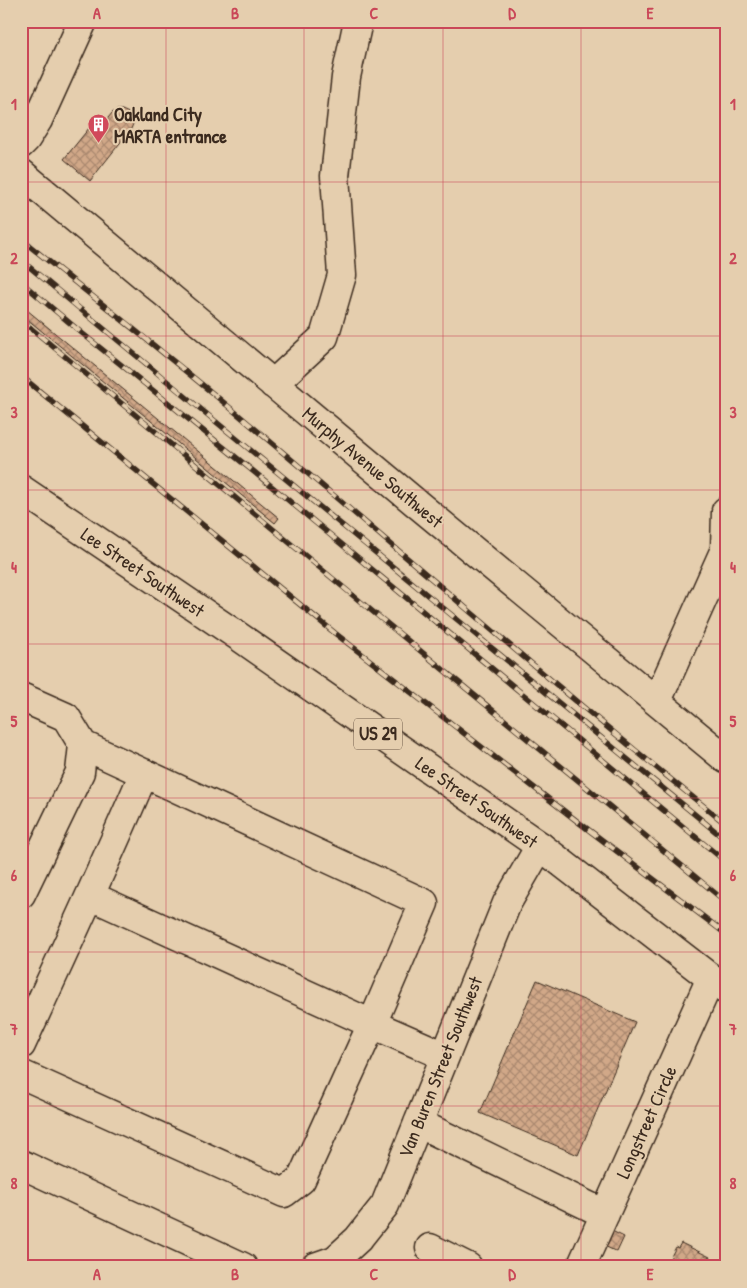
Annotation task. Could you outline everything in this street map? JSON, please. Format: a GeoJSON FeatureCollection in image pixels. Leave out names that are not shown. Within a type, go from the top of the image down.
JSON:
{"type":"FeatureCollection","features":[{"type":"Feature","properties":{"kind":"street"},"geometry":{"type":"LineString","coordinates":[[21,144],[38,120],[83,21]]}},
{"type":"Feature","properties":{"kind":"street"},"geometry":{"type":"LineString","coordinates":[[274,384],[324,337],[342,276],[336,176],[346,77],[358,21]]}},
{"type":"Feature","properties":{"kind":"street","name":"Murphy Avenue Southwest"},"geometry":{"type":"LineString","coordinates":[[21,173],[726,759]]}},
{"type":"Feature","properties":{"kind":"street","name":"Lee Street Southwest"},"geometry":{"type":"LineString","coordinates":[[21,490],[238,636],[540,846],[718,984]]}},
{"type":"Feature","properties":{"kind":"street"},"geometry":{"type":"LineString","coordinates":[[657,701],[725,548],[726,511]]}},
{"type":"Feature","properties":{"kind":"street"},"geometry":{"type":"LineString","coordinates":[[21,697],[66,717],[83,745],[424,903],[302,1180],[284,1193],[21,1074]]}},
{"type":"Feature","properties":{"kind":"street"},"geometry":{"type":"LineString","coordinates":[[21,894],[80,772],[83,745]]}},
{"type":"Feature","properties":{"kind":"street"},"geometry":{"type":"LineString","coordinates":[[21,1045],[91,896],[144,773]]}},
{"type":"Feature","properties":{"kind":"street","name":"Van Buren Street Southwest"},"geometry":{"type":"LineString","coordinates":[[315,1267],[335,1260],[358,1239],[385,1204],[507,903],[540,846]]}},
{"type":"Feature","properties":{"kind":"street"},"geometry":{"type":"LineString","coordinates":[[91,896],[445,1056]]}},
{"type":"Feature","properties":{"kind":"street","name":"Longstreet Circle"},"geometry":{"type":"LineString","coordinates":[[581,1267],[604,1214],[718,984]]}},
{"type":"Feature","properties":{"kind":"street"},"geometry":{"type":"LineString","coordinates":[[418,1123],[604,1214]]}},
{"type":"Feature","properties":{"kind":"street"},"geometry":{"type":"LineString","coordinates":[[21,1164],[243,1267]]}},
{"type":"Feature","properties":{"kind":"street"},"geometry":{"type":"LineString","coordinates":[[430,1248],[468,1267]]}},
{"type":"Feature","properties":{"kind":"building","name":"Oakland City MARTA entrance"},"geometry":{"type":"Polygon","coordinates":[[[117,110],[131,114],[133,124],[90,181],[64,159],[94,122],[101,127],[112,113],[117,110]]]}},
{"type":"Feature","properties":{"kind":"building"},"geometry":{"type":"Polygon","coordinates":[[[21,305],[279,518],[275,523],[21,314],[21,305]]]}},
{"type":"Feature","properties":{"kind":"building"},"geometry":{"type":"Polygon","coordinates":[[[537,980],[635,1022],[578,1155],[480,1113],[537,980]]]}},
{"type":"Feature","properties":{"kind":"building"},"geometry":{"type":"Polygon","coordinates":[[[606,1228],[624,1237],[617,1252],[598,1243],[606,1228]]]}},
{"type":"Feature","properties":{"kind":"building"},"geometry":{"type":"Polygon","coordinates":[[[681,1243],[710,1257],[708,1261],[714,1264],[712,1267],[678,1267],[668,1262],[676,1247],[678,1248],[681,1243]]]}},
{"type":"Feature","properties":{"kind":"building"},"geometry":{"type":"Polygon","coordinates":[[[32,1261],[57,1267],[31,1267],[32,1261]]]}},
{"type":"Feature","properties":{"kind":"railway"},"geometry":{"type":"LineString","coordinates":[[21,239],[222,401],[536,667],[726,824]]}},
{"type":"Feature","properties":{"kind":"railway"},"geometry":{"type":"LineString","coordinates":[[21,260],[726,840]]}},
{"type":"Feature","properties":{"kind":"railway"},"geometry":{"type":"LineString","coordinates":[[21,282],[726,862]]}},
{"type":"Feature","properties":{"kind":"railway"},"geometry":{"type":"LineString","coordinates":[[21,320],[726,902]]}},
{"type":"Feature","properties":{"kind":"railway"},"geometry":{"type":"LineString","coordinates":[[21,376],[336,634],[726,934]]}},
{"type":"Feature","properties":{"kind":"place","name":"Oakland City MARTA entrance"},"geometry":{"type":"Point","coordinates":[98,144]}}]}
